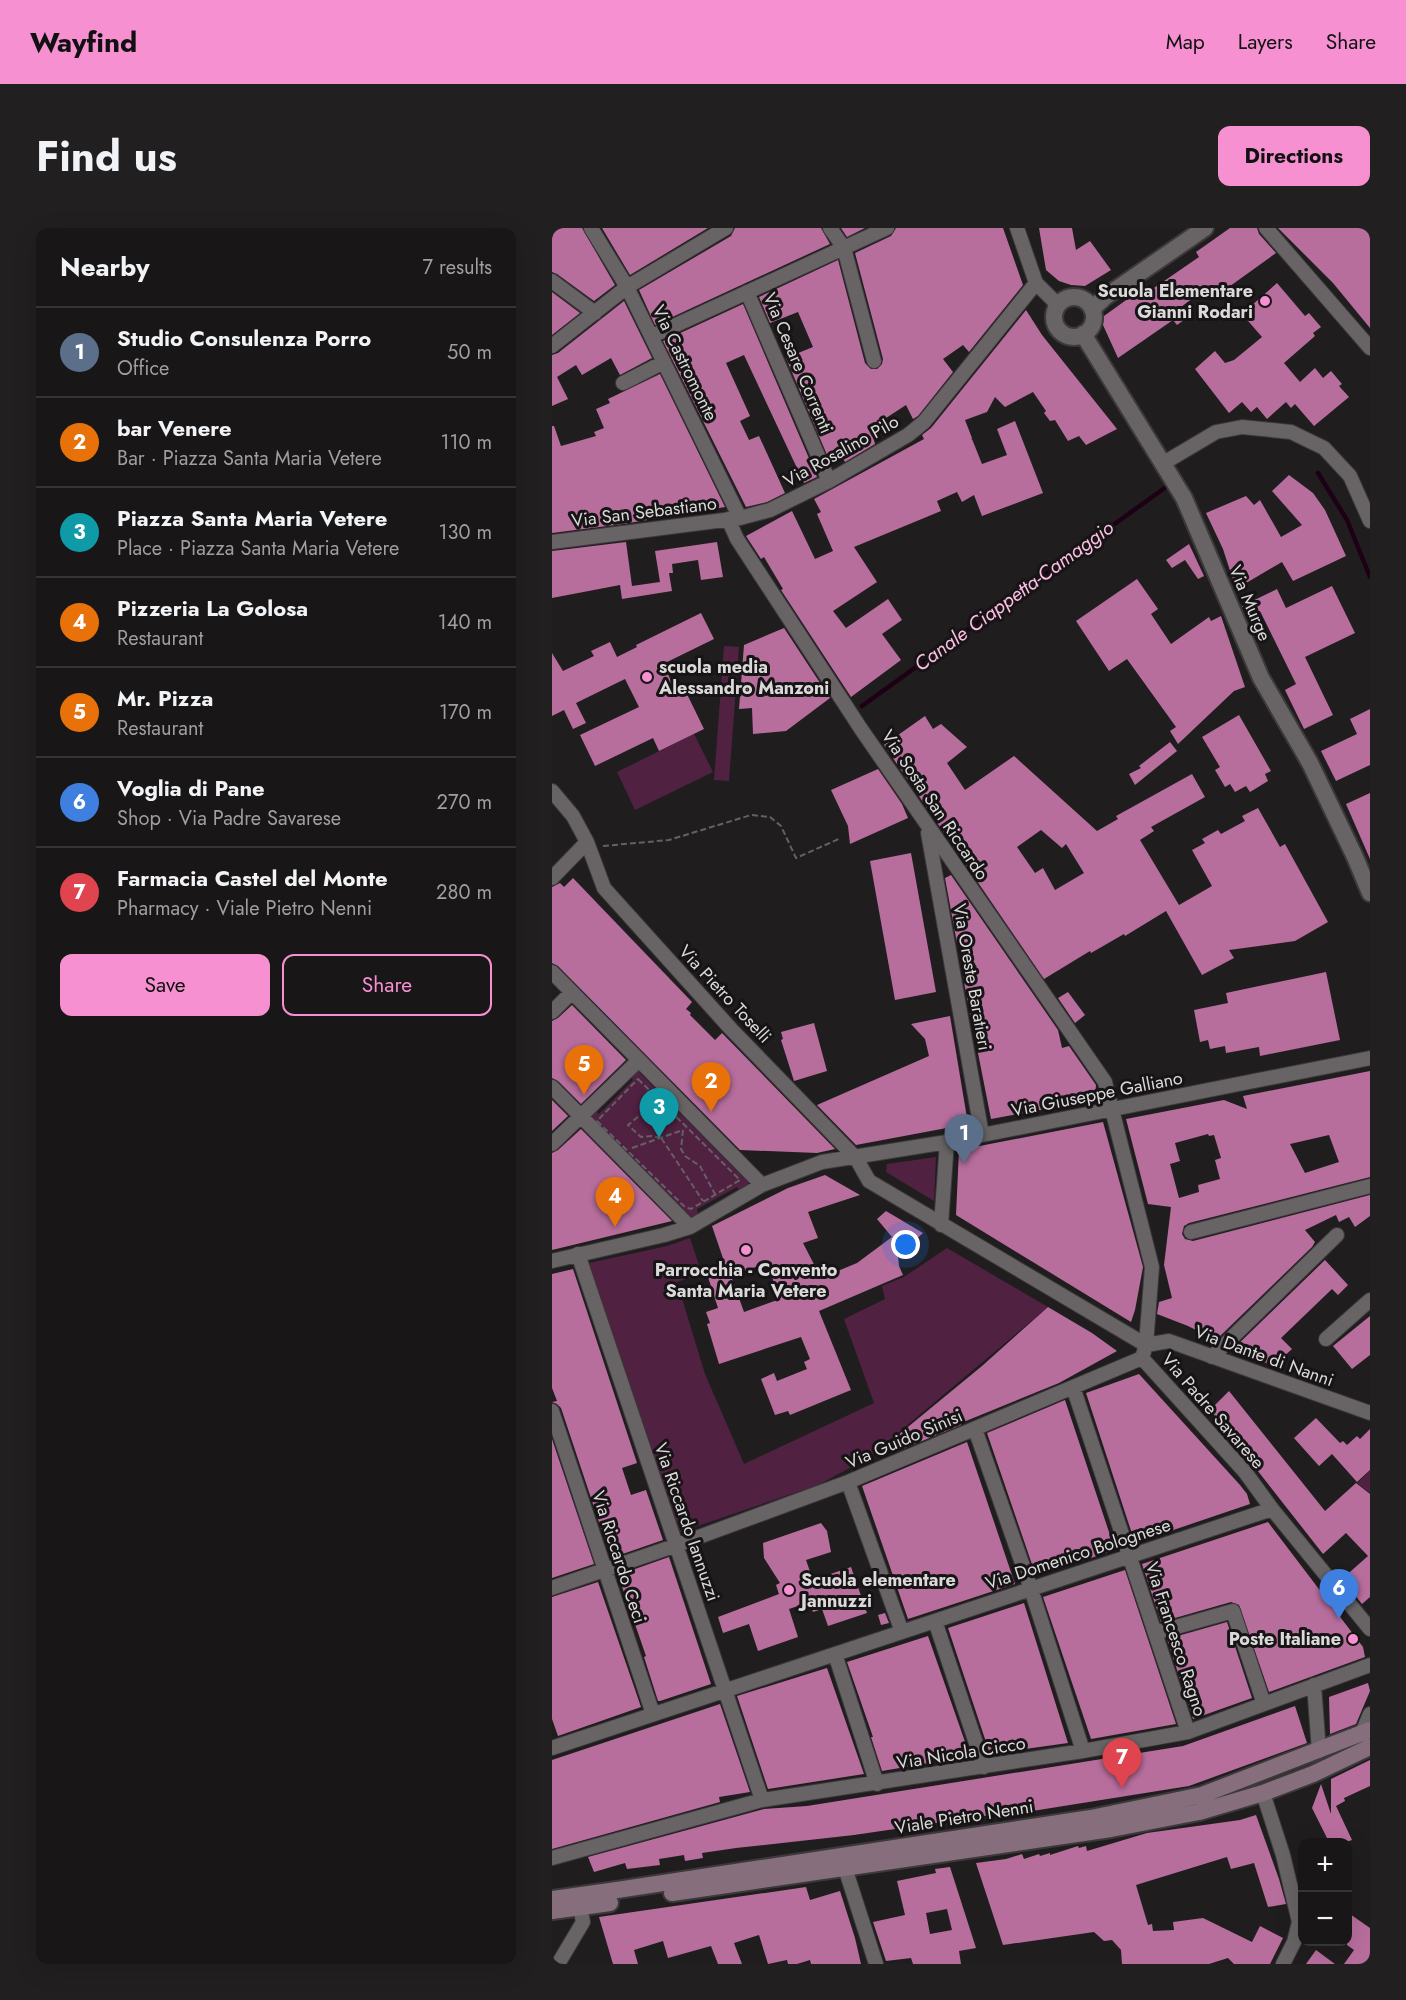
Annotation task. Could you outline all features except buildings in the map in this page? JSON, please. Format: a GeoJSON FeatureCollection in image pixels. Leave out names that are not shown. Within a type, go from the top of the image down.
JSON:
{"type":"FeatureCollection","features":[{"type":"Feature","properties":{"kind":"main road","name":"Viale Pietro Nenni"},"geometry":{"type":"LineString","coordinates":[[552,1899],[1102,1815],[1202,1796],[1319,1751],[1367,1737]]}},
{"type":"Feature","properties":{"kind":"main road","name":"Viale Pietro Nenni"},"geometry":{"type":"LineString","coordinates":[[552,1911],[1111,1829],[1200,1812],[1263,1793],[1313,1774],[1367,1737]]}},
{"type":"Feature","properties":{"kind":"street","name":"Via Castromonte"},"geometry":{"type":"LineString","coordinates":[[591,228],[627,287],[652,336],[734,518]]}},
{"type":"Feature","properties":{"kind":"street"},"geometry":{"type":"LineString","coordinates":[[552,346],[627,287],[726,228]]}},
{"type":"Feature","properties":{"kind":"street"},"geometry":{"type":"LineString","coordinates":[[830,228],[844,248],[874,361]]}},
{"type":"Feature","properties":{"kind":"street"},"geometry":{"type":"LineString","coordinates":[[652,336],[887,228]]}},
{"type":"Feature","properties":{"kind":"street"},"geometry":{"type":"LineString","coordinates":[[1017,228],[1036,283],[1058,305]]}},
{"type":"Feature","properties":{"kind":"street"},"geometry":{"type":"LineString","coordinates":[[1092,309],[1105,297],[1205,228]]}},
{"type":"Feature","properties":{"kind":"street"},"geometry":{"type":"LineString","coordinates":[[1266,228],[1370,348]]}},
{"type":"Feature","properties":{"kind":"street"},"geometry":{"type":"LineString","coordinates":[[552,281],[595,313]]}},
{"type":"Feature","properties":{"kind":"street","name":"Via Rosalino Pilo"},"geometry":{"type":"LineString","coordinates":[[734,518],[770,510],[829,481],[896,443],[924,422],[1036,283]]}},
{"type":"Feature","properties":{"kind":"street","name":"Via Cesare Correnti"},"geometry":{"type":"LineString","coordinates":[[747,292],[829,481]]}},
{"type":"Feature","properties":{"kind":"street"},"geometry":{"type":"LineString","coordinates":[[1076,297],[1083,299],[1092,309],[1094,320],[1092,326],[1083,334],[1071,336],[1059,330],[1054,318],[1058,305],[1063,300],[1076,297]]}},
{"type":"Feature","properties":{"kind":"street","name":"Via Murge"},"geometry":{"type":"LineString","coordinates":[[1083,334],[1184,498],[1261,678],[1310,763],[1370,893]]}},
{"type":"Feature","properties":{"kind":"street"},"geometry":{"type":"LineString","coordinates":[[623,383],[664,362]]}},
{"type":"Feature","properties":{"kind":"street"},"geometry":{"type":"LineString","coordinates":[[1163,467],[1216,432],[1242,427],[1291,432],[1324,448],[1350,476],[1370,521]]}},
{"type":"Feature","properties":{"kind":"street","name":"Via San Sebastiano"},"geometry":{"type":"LineString","coordinates":[[552,542],[734,518]]}},
{"type":"Feature","properties":{"kind":"street","name":"Via Sosta San Riccardo"},"geometry":{"type":"LineString","coordinates":[[734,518],[736,539],[839,697],[1105,1082],[1152,1267],[1144,1352]]}},
{"type":"Feature","properties":{"kind":"street","name":"Via Pietro Toselli"},"geometry":{"type":"LineString","coordinates":[[552,791],[573,816],[588,845],[604,888],[731,1029],[856,1158]]}},
{"type":"Feature","properties":{"kind":"street","name":"Via Oreste Baratieri"},"geometry":{"type":"LineString","coordinates":[[927,826],[982,1135]]}},
{"type":"Feature","properties":{"kind":"street"},"geometry":{"type":"LineString","coordinates":[[552,878],[588,845]]}},
{"type":"Feature","properties":{"kind":"street"},"geometry":{"type":"LineString","coordinates":[[552,972],[762,1185]]}},
{"type":"Feature","properties":{"kind":"street"},"geometry":{"type":"LineString","coordinates":[[552,1012],[572,992]]}},
{"type":"Feature","properties":{"kind":"street","name":"Via Giuseppe Galliano"},"geometry":{"type":"LineString","coordinates":[[552,1261],[690,1227],[762,1185],[822,1162],[947,1142],[1370,1058]]}},
{"type":"Feature","properties":{"kind":"street"},"geometry":{"type":"LineString","coordinates":[[552,1144],[639,1060]]}},
{"type":"Feature","properties":{"kind":"street"},"geometry":{"type":"LineString","coordinates":[[552,1087],[690,1227]]}},
{"type":"Feature","properties":{"kind":"street"},"geometry":{"type":"LineString","coordinates":[[941,1225],[947,1142]]}},
{"type":"Feature","properties":{"kind":"street","name":"Via Padre Savarese"},"geometry":{"type":"LineString","coordinates":[[856,1158],[869,1181],[1144,1352],[1245,1472],[1272,1509],[1370,1629]]}},
{"type":"Feature","properties":{"kind":"street"},"geometry":{"type":"LineString","coordinates":[[1191,1232],[1370,1186]]}},
{"type":"Feature","properties":{"kind":"street"},"geometry":{"type":"LineString","coordinates":[[1212,1357],[1337,1234]]}},
{"type":"Feature","properties":{"kind":"street","name":"Via Riccardo Iannuzzi"},"geometry":{"type":"LineString","coordinates":[[578,1254],[762,1800]]}},
{"type":"Feature","properties":{"kind":"street"},"geometry":{"type":"LineString","coordinates":[[1326,1339],[1370,1300]]}},
{"type":"Feature","properties":{"kind":"street","name":"Via Dante di Nanni"},"geometry":{"type":"LineString","coordinates":[[1144,1352],[1169,1341],[1370,1413]]}},
{"type":"Feature","properties":{"kind":"street","name":"Via Guido Sinisi"},"geometry":{"type":"LineString","coordinates":[[552,1588],[848,1482],[1073,1387],[1144,1352]]}},
{"type":"Feature","properties":{"kind":"street","name":"Via Francesco Ragno"},"geometry":{"type":"LineString","coordinates":[[1073,1387],[1188,1732]]}},
{"type":"Feature","properties":{"kind":"street","name":"Via Riccardo Ceci"},"geometry":{"type":"LineString","coordinates":[[552,1411],[653,1714]]}},
{"type":"Feature","properties":{"kind":"street"},"geometry":{"type":"LineString","coordinates":[[975,1428],[1083,1751]]}},
{"type":"Feature","properties":{"kind":"street"},"geometry":{"type":"LineString","coordinates":[[848,1482],[902,1632]]}},
{"type":"Feature","properties":{"kind":"street","name":"Via Domenico Bolognese"},"geometry":{"type":"LineString","coordinates":[[552,1748],[1272,1509]]}},
{"type":"Feature","properties":{"kind":"street"},"geometry":{"type":"LineString","coordinates":[[1155,1633],[1233,1611],[1264,1704]]}},
{"type":"Feature","properties":{"kind":"street"},"geometry":{"type":"LineString","coordinates":[[935,1621],[984,1767]]}},
{"type":"Feature","properties":{"kind":"street"},"geometry":{"type":"LineString","coordinates":[[835,1654],[877,1784]]}},
{"type":"Feature","properties":{"kind":"street","name":"Via Nicola Cicco"},"geometry":{"type":"LineString","coordinates":[[552,1858],[762,1800],[984,1767],[1188,1732],[1370,1665]]}},
{"type":"Feature","properties":{"kind":"street"},"geometry":{"type":"LineString","coordinates":[[1314,1685],[1319,1751]]}},
{"type":"Feature","properties":{"kind":"street"},"geometry":{"type":"LineString","coordinates":[[1367,1737],[1370,1713]]}},
{"type":"Feature","properties":{"kind":"street"},"geometry":{"type":"LineString","coordinates":[[1263,1793],[1283,1855],[1299,1922],[1294,1941],[1283,1964]]}},
{"type":"Feature","properties":{"kind":"street"},"geometry":{"type":"LineString","coordinates":[[845,1868],[876,1964]]}},
{"type":"Feature","properties":{"kind":"street"},"geometry":{"type":"LineString","coordinates":[[558,1964],[583,1922],[580,1907]]}},
{"type":"Feature","properties":{"kind":"path"},"geometry":{"type":"LineString","coordinates":[[588,845],[669,840],[752,815],[770,817],[781,826],[796,858],[841,838]]}},
{"type":"Feature","properties":{"kind":"path"},"geometry":{"type":"LineString","coordinates":[[638,1079],[685,1130],[740,1180],[691,1209],[685,1207],[597,1120],[638,1079]]}},
{"type":"Feature","properties":{"kind":"path"},"geometry":{"type":"LineString","coordinates":[[655,1129],[658,1126],[662,1103]]}},
{"type":"Feature","properties":{"kind":"path"},"geometry":{"type":"LineString","coordinates":[[662,1138],[641,1137],[628,1125],[644,1112],[662,1138],[704,1201]]}},
{"type":"Feature","properties":{"kind":"path"},"geometry":{"type":"LineString","coordinates":[[626,1150],[685,1130]]}},
{"type":"Feature","properties":{"kind":"path"},"geometry":{"type":"LineString","coordinates":[[685,1130],[681,1149],[685,1156],[700,1166],[715,1194]]}},
{"type":"Feature","properties":{"kind":"shaded area"},"geometry":{"type":"Polygon","coordinates":[[[724,646],[739,647],[729,781],[714,780],[724,646]]]}},
{"type":"Feature","properties":{"kind":"shaded area"},"geometry":{"type":"Polygon","coordinates":[[[694,734],[713,772],[635,810],[617,772],[694,734]]]}},
{"type":"Feature","properties":{"kind":"shaded area"},"geometry":{"type":"Polygon","coordinates":[[[638,1071],[748,1182],[748,1187],[741,1191],[737,1187],[697,1209],[698,1213],[691,1218],[688,1217],[590,1117],[596,1111],[599,1114],[633,1080],[630,1076],[638,1071]]]}},
{"type":"Feature","properties":{"kind":"shaded area"},"geometry":{"type":"Polygon","coordinates":[[[936,1157],[934,1201],[886,1172],[887,1164],[936,1157]]]}},
{"type":"Feature","properties":{"kind":"shaded area"},"geometry":{"type":"Polygon","coordinates":[[[690,1238],[702,1274],[677,1282],[705,1374],[744,1464],[874,1403],[844,1319],[885,1299],[882,1286],[904,1277],[947,1248],[1048,1307],[868,1458],[818,1485],[680,1532],[589,1263],[667,1246],[690,1238]]]}},
{"type":"Feature","properties":{"kind":"shaded area"},"geometry":{"type":"Polygon","coordinates":[[[1370,1471],[1370,1493],[1357,1483],[1370,1471]]]}},
{"type":"Feature","properties":{"kind":"waterway","name":"Canale Ciappetta-Camaggio"},"geometry":{"type":"LineString","coordinates":[[1318,473],[1347,520],[1370,577]]}},
{"type":"Feature","properties":{"kind":"waterway","name":"Canale Ciappetta-Camaggio"},"geometry":{"type":"LineString","coordinates":[[862,706],[1166,487]]}},
{"type":"Feature","properties":{"kind":"place","name":"Scuola Elementare Gianni Rodari"},"geometry":{"type":"Point","coordinates":[1265,301]}},
{"type":"Feature","properties":{"kind":"place","name":"scuola media Alessandro Manzoni"},"geometry":{"type":"Point","coordinates":[647,677]}},
{"type":"Feature","properties":{"kind":"place","name":"Mr. Pizza"},"geometry":{"type":"Point","coordinates":[584,1095]}},
{"type":"Feature","properties":{"kind":"place","name":"bar Venere"},"geometry":{"type":"Point","coordinates":[711,1112]}},
{"type":"Feature","properties":{"kind":"place","name":"Piazza Santa Maria Vetere"},"geometry":{"type":"Point","coordinates":[659,1138]}},
{"type":"Feature","properties":{"kind":"place","name":"Studio Consulenza Porro"},"geometry":{"type":"Point","coordinates":[964,1164]}},
{"type":"Feature","properties":{"kind":"place","name":"Pizzeria La Golosa"},"geometry":{"type":"Point","coordinates":[615,1227]}},
{"type":"Feature","properties":{"kind":"place","name":"Parrocchia - Convento Santa Maria Vetere"},"geometry":{"type":"Point","coordinates":[746,1250]}},
{"type":"Feature","properties":{"kind":"place","name":"Scuola elementare Jannuzzi"},"geometry":{"type":"Point","coordinates":[789,1590]}},
{"type":"Feature","properties":{"kind":"place","name":"Voglia di Pane"},"geometry":{"type":"Point","coordinates":[1339,1619]}},
{"type":"Feature","properties":{"kind":"place","name":"Poste Italiane"},"geometry":{"type":"Point","coordinates":[1353,1639]}},
{"type":"Feature","properties":{"kind":"place","name":"Farmacia Castel del Monte"},"geometry":{"type":"Point","coordinates":[1122,1788]}}]}
